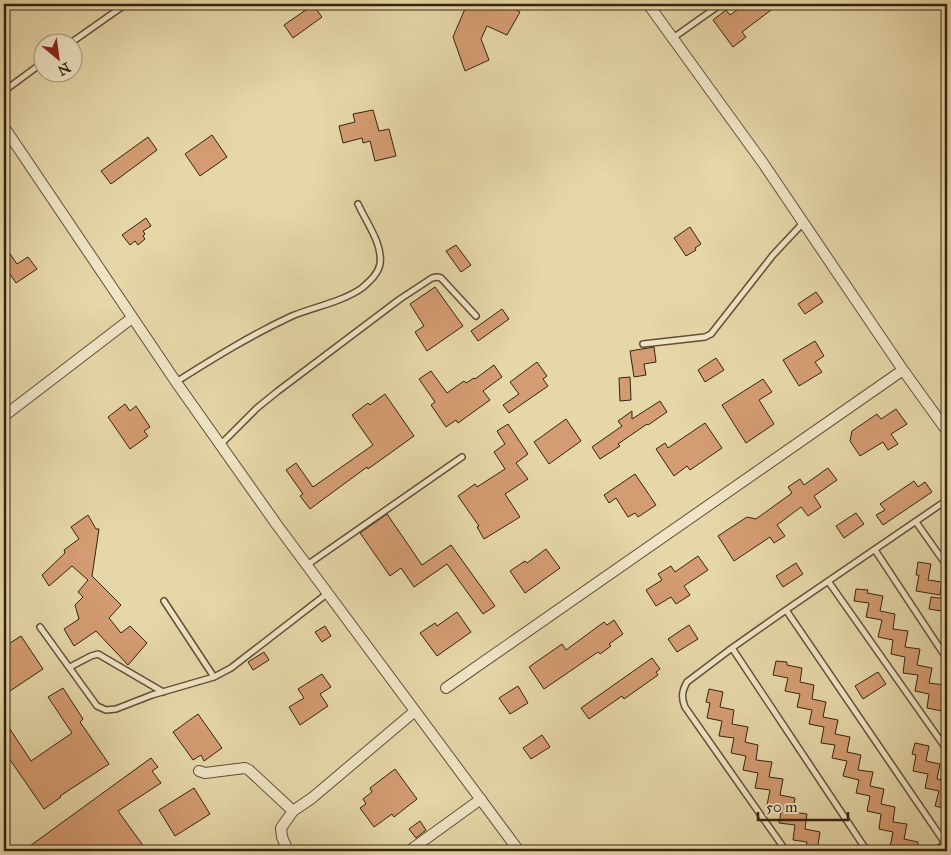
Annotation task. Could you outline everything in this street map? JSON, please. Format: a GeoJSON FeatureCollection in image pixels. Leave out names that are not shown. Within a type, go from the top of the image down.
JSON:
{"type":"FeatureCollection","features":[{"type":"Feature","properties":{"kind":"street"},"geometry":{"type":"LineString","coordinates":[[648,4],[762,163],[947,431]]}},
{"type":"Feature","properties":{"kind":"street"},"geometry":{"type":"LineString","coordinates":[[4,127],[220,445],[306,565],[519,851]]}},
{"type":"Feature","properties":{"kind":"street"},"geometry":{"type":"LineString","coordinates":[[4,416],[132,318]]}},
{"type":"Feature","properties":{"kind":"street"},"geometry":{"type":"LineString","coordinates":[[446,688],[904,370]]}},
{"type":"Feature","properties":{"kind":"street"},"geometry":{"type":"LineString","coordinates":[[288,851],[282,837],[281,828],[293,811],[312,798],[415,711]]}},
{"type":"Feature","properties":{"kind":"street"},"geometry":{"type":"LineString","coordinates":[[199,771],[205,773],[245,768],[293,811]]}},
{"type":"Feature","properties":{"kind":"street"},"geometry":{"type":"LineString","coordinates":[[409,851],[481,799]]}},
{"type":"Feature","properties":{"kind":"lane"},"geometry":{"type":"LineString","coordinates":[[82,35],[126,4]]}},
{"type":"Feature","properties":{"kind":"lane"},"geometry":{"type":"LineString","coordinates":[[673,38],[722,4]]}},
{"type":"Feature","properties":{"kind":"lane"},"geometry":{"type":"LineString","coordinates":[[4,91],[32,70]]}},
{"type":"Feature","properties":{"kind":"lane"},"geometry":{"type":"LineString","coordinates":[[176,382],[257,332],[294,315],[347,296],[361,288],[375,276],[380,264],[379,246],[358,204]]}},
{"type":"Feature","properties":{"kind":"lane"},"geometry":{"type":"LineString","coordinates":[[643,344],[705,337],[711,334],[773,255],[803,222]]}},
{"type":"Feature","properties":{"kind":"lane"},"geometry":{"type":"LineString","coordinates":[[220,445],[257,408],[400,299],[432,278],[440,278],[476,316]]}},
{"type":"Feature","properties":{"kind":"lane"},"geometry":{"type":"LineString","coordinates":[[306,565],[462,457]]}},
{"type":"Feature","properties":{"kind":"lane"},"geometry":{"type":"LineString","coordinates":[[786,851],[685,707],[682,694],[687,682],[786,610],[947,500]]}},
{"type":"Feature","properties":{"kind":"lane"},"geometry":{"type":"LineString","coordinates":[[916,522],[947,566]]}},
{"type":"Feature","properties":{"kind":"lane"},"geometry":{"type":"LineString","coordinates":[[875,550],[947,659]]}},
{"type":"Feature","properties":{"kind":"lane"},"geometry":{"type":"LineString","coordinates":[[828,581],[947,750]]}},
{"type":"Feature","properties":{"kind":"lane"},"geometry":{"type":"LineString","coordinates":[[40,627],[97,706],[106,710],[116,709],[163,692],[214,677],[231,668],[328,593]]}},
{"type":"Feature","properties":{"kind":"lane"},"geometry":{"type":"LineString","coordinates":[[164,601],[214,677]]}},
{"type":"Feature","properties":{"kind":"lane"},"geometry":{"type":"LineString","coordinates":[[786,610],[946,842],[936,851]]}},
{"type":"Feature","properties":{"kind":"lane"},"geometry":{"type":"LineString","coordinates":[[732,648],[867,851]]}},
{"type":"Feature","properties":{"kind":"lane"},"geometry":{"type":"LineString","coordinates":[[70,667],[90,656],[98,654],[163,692]]}},
{"type":"Feature","properties":{"kind":"building"},"geometry":{"type":"Polygon","coordinates":[[[467,4],[506,4],[520,12],[507,35],[487,26],[481,39],[489,60],[465,71],[453,37],[467,4]]]}},
{"type":"Feature","properties":{"kind":"building"},"geometry":{"type":"Polygon","coordinates":[[[745,4],[779,4],[742,32],[746,37],[733,47],[713,20],[726,10],[730,15],[745,4]]]}},
{"type":"Feature","properties":{"kind":"building"},"geometry":{"type":"Polygon","coordinates":[[[313,5],[322,17],[293,38],[284,25],[313,5]]]}},
{"type":"Feature","properties":{"kind":"building"},"geometry":{"type":"Polygon","coordinates":[[[373,110],[379,131],[389,129],[396,156],[375,161],[370,141],[363,143],[362,138],[343,143],[339,126],[355,122],[353,114],[373,110]]]}},
{"type":"Feature","properties":{"kind":"building"},"geometry":{"type":"Polygon","coordinates":[[[212,135],[227,157],[200,176],[185,154],[212,135]]]}},
{"type":"Feature","properties":{"kind":"building"},"geometry":{"type":"Polygon","coordinates":[[[148,137],[157,150],[111,184],[101,171],[148,137]]]}},
{"type":"Feature","properties":{"kind":"building"},"geometry":{"type":"Polygon","coordinates":[[[146,218],[151,226],[143,231],[145,239],[138,245],[135,241],[130,245],[122,235],[146,218]]]}},
{"type":"Feature","properties":{"kind":"building"},"geometry":{"type":"Polygon","coordinates":[[[690,227],[701,244],[695,248],[696,250],[686,256],[674,238],[690,227]]]}},
{"type":"Feature","properties":{"kind":"building"},"geometry":{"type":"Polygon","coordinates":[[[4,245],[17,264],[28,257],[37,269],[16,283],[4,265],[4,245]]]}},
{"type":"Feature","properties":{"kind":"building"},"geometry":{"type":"Polygon","coordinates":[[[456,245],[471,265],[461,272],[446,251],[456,245]]]}},
{"type":"Feature","properties":{"kind":"building"},"geometry":{"type":"Polygon","coordinates":[[[435,287],[463,326],[427,351],[415,332],[424,326],[410,304],[435,287]]]}},
{"type":"Feature","properties":{"kind":"building"},"geometry":{"type":"Polygon","coordinates":[[[816,292],[823,302],[805,314],[798,304],[816,292]]]}},
{"type":"Feature","properties":{"kind":"building"},"geometry":{"type":"Polygon","coordinates":[[[502,309],[509,319],[478,341],[471,331],[502,309]]]}},
{"type":"Feature","properties":{"kind":"building"},"geometry":{"type":"Polygon","coordinates":[[[815,341],[824,356],[815,362],[822,372],[799,386],[783,360],[815,341]]]}},
{"type":"Feature","properties":{"kind":"building"},"geometry":{"type":"Polygon","coordinates":[[[654,347],[656,362],[644,364],[646,375],[634,377],[630,351],[654,347]]]}},
{"type":"Feature","properties":{"kind":"building"},"geometry":{"type":"Polygon","coordinates":[[[716,358],[724,370],[705,382],[698,370],[716,358]]]}},
{"type":"Feature","properties":{"kind":"building"},"geometry":{"type":"Polygon","coordinates":[[[537,362],[547,376],[543,379],[548,386],[509,413],[503,405],[519,394],[510,382],[537,362]]]}},
{"type":"Feature","properties":{"kind":"building"},"geometry":{"type":"Polygon","coordinates":[[[494,365],[502,377],[483,391],[490,400],[458,423],[456,420],[446,427],[431,405],[435,402],[419,379],[431,371],[447,393],[464,381],[466,383],[475,379],[494,365]]]}},
{"type":"Feature","properties":{"kind":"building"},"geometry":{"type":"Polygon","coordinates":[[[630,377],[631,400],[620,401],[619,378],[630,377]]]}},
{"type":"Feature","properties":{"kind":"building"},"geometry":{"type":"Polygon","coordinates":[[[763,379],[772,392],[759,400],[774,424],[746,443],[722,405],[763,379]]]}},
{"type":"Feature","properties":{"kind":"building"},"geometry":{"type":"Polygon","coordinates":[[[385,394],[414,436],[368,469],[367,467],[310,509],[300,496],[303,494],[286,470],[296,463],[313,487],[373,445],[352,415],[368,403],[370,405],[385,394]]]}},
{"type":"Feature","properties":{"kind":"building"},"geometry":{"type":"Polygon","coordinates":[[[660,401],[667,412],[618,444],[620,446],[600,459],[592,447],[622,426],[618,421],[632,411],[632,419],[660,401]]]}},
{"type":"Feature","properties":{"kind":"building"},"geometry":{"type":"Polygon","coordinates":[[[125,404],[130,411],[136,406],[150,427],[144,431],[148,436],[130,449],[108,417],[125,404]]]}},
{"type":"Feature","properties":{"kind":"building"},"geometry":{"type":"Polygon","coordinates":[[[896,409],[907,424],[891,434],[898,444],[888,450],[883,442],[860,456],[850,441],[852,431],[877,414],[881,419],[896,409]]]}},
{"type":"Feature","properties":{"kind":"building"},"geometry":{"type":"Polygon","coordinates":[[[566,419],[581,441],[549,464],[534,442],[566,419]]]}},
{"type":"Feature","properties":{"kind":"building"},"geometry":{"type":"Polygon","coordinates":[[[705,423],[722,448],[690,470],[687,466],[674,476],[656,449],[665,443],[668,448],[705,423]]]}},
{"type":"Feature","properties":{"kind":"building"},"geometry":{"type":"Polygon","coordinates":[[[508,424],[528,454],[516,463],[528,479],[505,494],[520,517],[484,539],[477,527],[479,526],[458,496],[475,484],[477,487],[505,469],[494,452],[505,444],[497,431],[508,424]]]}},
{"type":"Feature","properties":{"kind":"building"},"geometry":{"type":"Polygon","coordinates":[[[828,468],[837,480],[814,496],[821,507],[808,516],[801,507],[777,525],[785,536],[774,543],[770,537],[734,561],[718,536],[747,517],[756,519],[792,493],[788,487],[800,479],[804,485],[828,468]]]}},
{"type":"Feature","properties":{"kind":"building"},"geometry":{"type":"Polygon","coordinates":[[[635,474],[656,505],[638,517],[635,513],[628,517],[616,498],[609,503],[604,495],[635,474]]]}},
{"type":"Feature","properties":{"kind":"building"},"geometry":{"type":"Polygon","coordinates":[[[914,481],[918,487],[925,482],[932,492],[883,525],[876,515],[885,510],[880,504],[914,481]]]}},
{"type":"Feature","properties":{"kind":"building"},"geometry":{"type":"Polygon","coordinates":[[[856,513],[864,524],[844,538],[836,526],[856,513]]]}},
{"type":"Feature","properties":{"kind":"building"},"geometry":{"type":"Polygon","coordinates":[[[387,514],[422,565],[451,545],[495,606],[483,614],[447,564],[414,587],[401,568],[390,576],[360,533],[387,514]]]}},
{"type":"Feature","properties":{"kind":"building"},"geometry":{"type":"Polygon","coordinates":[[[88,515],[96,529],[99,529],[92,576],[121,605],[109,618],[121,633],[130,626],[147,643],[128,665],[96,631],[74,646],[64,629],[79,619],[75,605],[83,597],[78,592],[88,580],[72,566],[49,586],[42,575],[65,553],[64,550],[79,539],[71,527],[88,515]]]}},
{"type":"Feature","properties":{"kind":"building"},"geometry":{"type":"Polygon","coordinates":[[[546,549],[560,568],[525,593],[510,571],[525,561],[527,563],[546,549]]]}},
{"type":"Feature","properties":{"kind":"building"},"geometry":{"type":"Polygon","coordinates":[[[698,556],[708,570],[684,586],[690,595],[676,604],[671,597],[656,606],[646,590],[662,580],[658,574],[671,566],[675,572],[698,556]]]}},
{"type":"Feature","properties":{"kind":"building"},"geometry":{"type":"Polygon","coordinates":[[[918,562],[931,564],[928,580],[942,582],[940,595],[916,591],[919,575],[916,575],[918,562]]]}},
{"type":"Feature","properties":{"kind":"building"},"geometry":{"type":"Polygon","coordinates":[[[796,563],[803,574],[783,587],[776,576],[796,563]]]}},
{"type":"Feature","properties":{"kind":"building"},"geometry":{"type":"Polygon","coordinates":[[[856,589],[868,590],[867,593],[883,596],[880,611],[895,614],[893,629],[908,631],[905,647],[920,649],[917,665],[932,668],[929,683],[944,685],[941,701],[947,702],[947,712],[927,708],[929,694],[915,691],[918,675],[903,673],[905,657],[891,654],[893,640],[878,637],[882,620],[866,617],[869,603],[854,601],[856,589]]]}},
{"type":"Feature","properties":{"kind":"building"},"geometry":{"type":"Polygon","coordinates":[[[931,597],[947,599],[947,612],[929,609],[931,597]]]}},
{"type":"Feature","properties":{"kind":"building"},"geometry":{"type":"Polygon","coordinates":[[[457,612],[471,632],[437,656],[420,633],[435,623],[437,626],[457,612]]]}},
{"type":"Feature","properties":{"kind":"building"},"geometry":{"type":"Polygon","coordinates":[[[614,620],[623,634],[609,644],[611,646],[600,654],[598,652],[544,689],[529,667],[562,644],[566,650],[604,622],[607,625],[614,620]]]}},
{"type":"Feature","properties":{"kind":"building"},"geometry":{"type":"Polygon","coordinates":[[[689,625],[698,639],[677,652],[668,639],[689,625]]]}},
{"type":"Feature","properties":{"kind":"building"},"geometry":{"type":"Polygon","coordinates":[[[325,626],[331,636],[322,642],[315,632],[325,626]]]}},
{"type":"Feature","properties":{"kind":"building"},"geometry":{"type":"Polygon","coordinates":[[[21,636],[43,669],[4,695],[4,647],[21,636]]]}},
{"type":"Feature","properties":{"kind":"building"},"geometry":{"type":"Polygon","coordinates":[[[264,652],[269,660],[253,670],[248,662],[264,652]]]}},
{"type":"Feature","properties":{"kind":"building"},"geometry":{"type":"Polygon","coordinates":[[[652,658],[660,669],[656,672],[658,675],[624,699],[622,696],[589,719],[581,708],[652,658]]]}},
{"type":"Feature","properties":{"kind":"building"},"geometry":{"type":"Polygon","coordinates":[[[776,661],[787,662],[787,665],[802,668],[800,682],[814,685],[812,699],[826,702],[823,717],[838,720],[835,734],[850,737],[847,752],[861,755],[858,770],[873,772],[870,786],[884,789],[881,804],[895,807],[893,822],[907,824],[904,839],[918,842],[917,851],[904,851],[890,847],[893,832],[879,829],[881,814],[867,811],[870,796],[856,793],[859,780],[843,776],[847,761],[832,758],[835,745],[821,743],[824,727],[809,724],[812,710],[797,707],[800,694],[785,691],[788,678],[773,675],[776,661]]]}},
{"type":"Feature","properties":{"kind":"building"},"geometry":{"type":"Polygon","coordinates":[[[878,672],[886,684],[863,699],[855,686],[878,672]]]}},
{"type":"Feature","properties":{"kind":"building"},"geometry":{"type":"Polygon","coordinates":[[[322,674],[331,687],[320,694],[328,706],[300,725],[289,707],[304,698],[298,689],[322,674]]]}},
{"type":"Feature","properties":{"kind":"building"},"geometry":{"type":"Polygon","coordinates":[[[518,686],[528,703],[510,714],[499,698],[518,686]]]}},
{"type":"Feature","properties":{"kind":"building"},"geometry":{"type":"Polygon","coordinates":[[[63,688],[83,719],[80,722],[109,764],[60,796],[44,809],[4,751],[4,720],[31,761],[72,733],[48,697],[63,688]]]}},
{"type":"Feature","properties":{"kind":"building"},"geometry":{"type":"Polygon","coordinates":[[[709,689],[723,692],[720,707],[734,710],[732,724],[748,727],[745,742],[758,745],[756,760],[772,762],[769,777],[783,779],[780,795],[795,798],[793,812],[807,814],[805,829],[820,832],[817,851],[805,851],[807,842],[793,840],[795,825],[779,823],[782,807],[767,805],[770,790],[755,788],[758,773],[743,770],[746,756],[731,753],[734,738],[719,736],[722,721],[707,718],[710,703],[706,702],[709,689]]]}},
{"type":"Feature","properties":{"kind":"building"},"geometry":{"type":"Polygon","coordinates":[[[198,714],[222,748],[204,761],[201,755],[193,760],[173,732],[198,714]]]}},
{"type":"Feature","properties":{"kind":"building"},"geometry":{"type":"Polygon","coordinates":[[[542,735],[550,747],[531,759],[523,748],[542,735]]]}},
{"type":"Feature","properties":{"kind":"building"},"geometry":{"type":"Polygon","coordinates":[[[915,743],[929,746],[926,761],[940,764],[937,779],[941,780],[943,771],[947,772],[947,809],[935,806],[939,791],[925,788],[928,774],[913,771],[916,755],[912,754],[915,743]]]}},
{"type":"Feature","properties":{"kind":"building"},"geometry":{"type":"Polygon","coordinates":[[[151,758],[158,767],[152,771],[161,783],[118,811],[147,851],[23,851],[151,758]]]}},
{"type":"Feature","properties":{"kind":"building"},"geometry":{"type":"Polygon","coordinates":[[[395,769],[417,799],[394,817],[392,814],[374,827],[360,808],[366,804],[363,799],[372,792],[370,788],[395,769]]]}},
{"type":"Feature","properties":{"kind":"building"},"geometry":{"type":"Polygon","coordinates":[[[194,788],[210,814],[175,836],[159,810],[194,788]]]}},
{"type":"Feature","properties":{"kind":"building"},"geometry":{"type":"Polygon","coordinates":[[[420,821],[426,830],[416,838],[409,829],[420,821]]]}}]}
